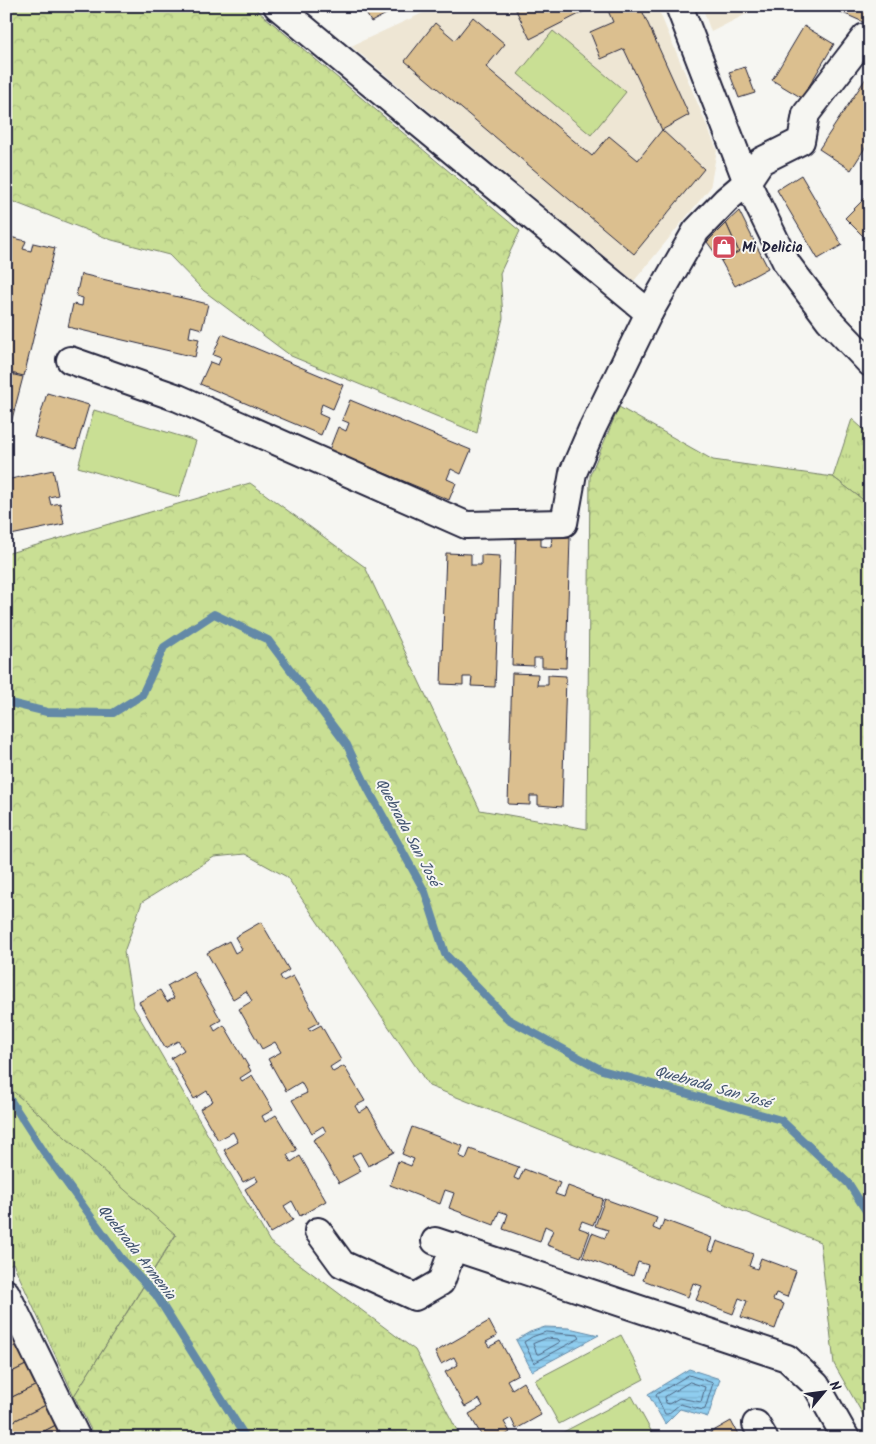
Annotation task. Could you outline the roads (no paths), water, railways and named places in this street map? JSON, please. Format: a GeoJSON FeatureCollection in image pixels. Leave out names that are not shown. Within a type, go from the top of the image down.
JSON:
{"type":"FeatureCollection","features":[{"type":"Feature","properties":{"kind":"street"},"geometry":{"type":"LineString","coordinates":[[277,6],[649,313]]}},
{"type":"Feature","properties":{"kind":"street"},"geometry":{"type":"LineString","coordinates":[[679,6],[747,182],[787,264],[829,320],[870,363]]}},
{"type":"Feature","properties":{"kind":"street"},"geometry":{"type":"LineString","coordinates":[[70,360],[178,398],[466,524],[564,523],[573,472],[592,429],[649,313],[696,231],[726,200],[747,182],[761,161],[801,141],[806,114],[865,37]]}},
{"type":"Feature","properties":{"kind":"street"},"geometry":{"type":"LineString","coordinates":[[318,1231],[342,1264],[415,1297],[441,1282],[444,1243],[788,1358],[816,1384],[846,1438]]}},
{"type":"Feature","properties":{"kind":"street"},"geometry":{"type":"LineString","coordinates":[[6,1293],[77,1438]]}},
{"type":"Feature","properties":{"kind":"water"},"geometry":{"type":"Polygon","coordinates":[[[545,1327],[569,1328],[599,1335],[532,1371],[516,1340],[530,1332],[545,1327]]]}},
{"type":"Feature","properties":{"kind":"water"},"geometry":{"type":"Polygon","coordinates":[[[689,1369],[720,1379],[708,1417],[680,1409],[665,1424],[648,1394],[689,1369]]]}},
{"type":"Feature","properties":{"kind":"waterway","name":"Quebrada San José"},"geometry":{"type":"LineString","coordinates":[[6,702],[47,712],[113,713],[142,695],[164,647],[214,614],[268,640],[347,745],[368,789],[425,892],[445,954],[508,1019],[602,1070],[781,1120],[849,1184],[870,1217]]}},
{"type":"Feature","properties":{"kind":"waterway","name":"Quebrada Armenia"},"geometry":{"type":"LineString","coordinates":[[6,1085],[9,1098],[44,1152],[121,1258],[156,1295],[246,1438]]}},
{"type":"Feature","properties":{"kind":"place","name":"Mi Delicia"},"geometry":{"type":"Point","coordinates":[724,247]}}]}
